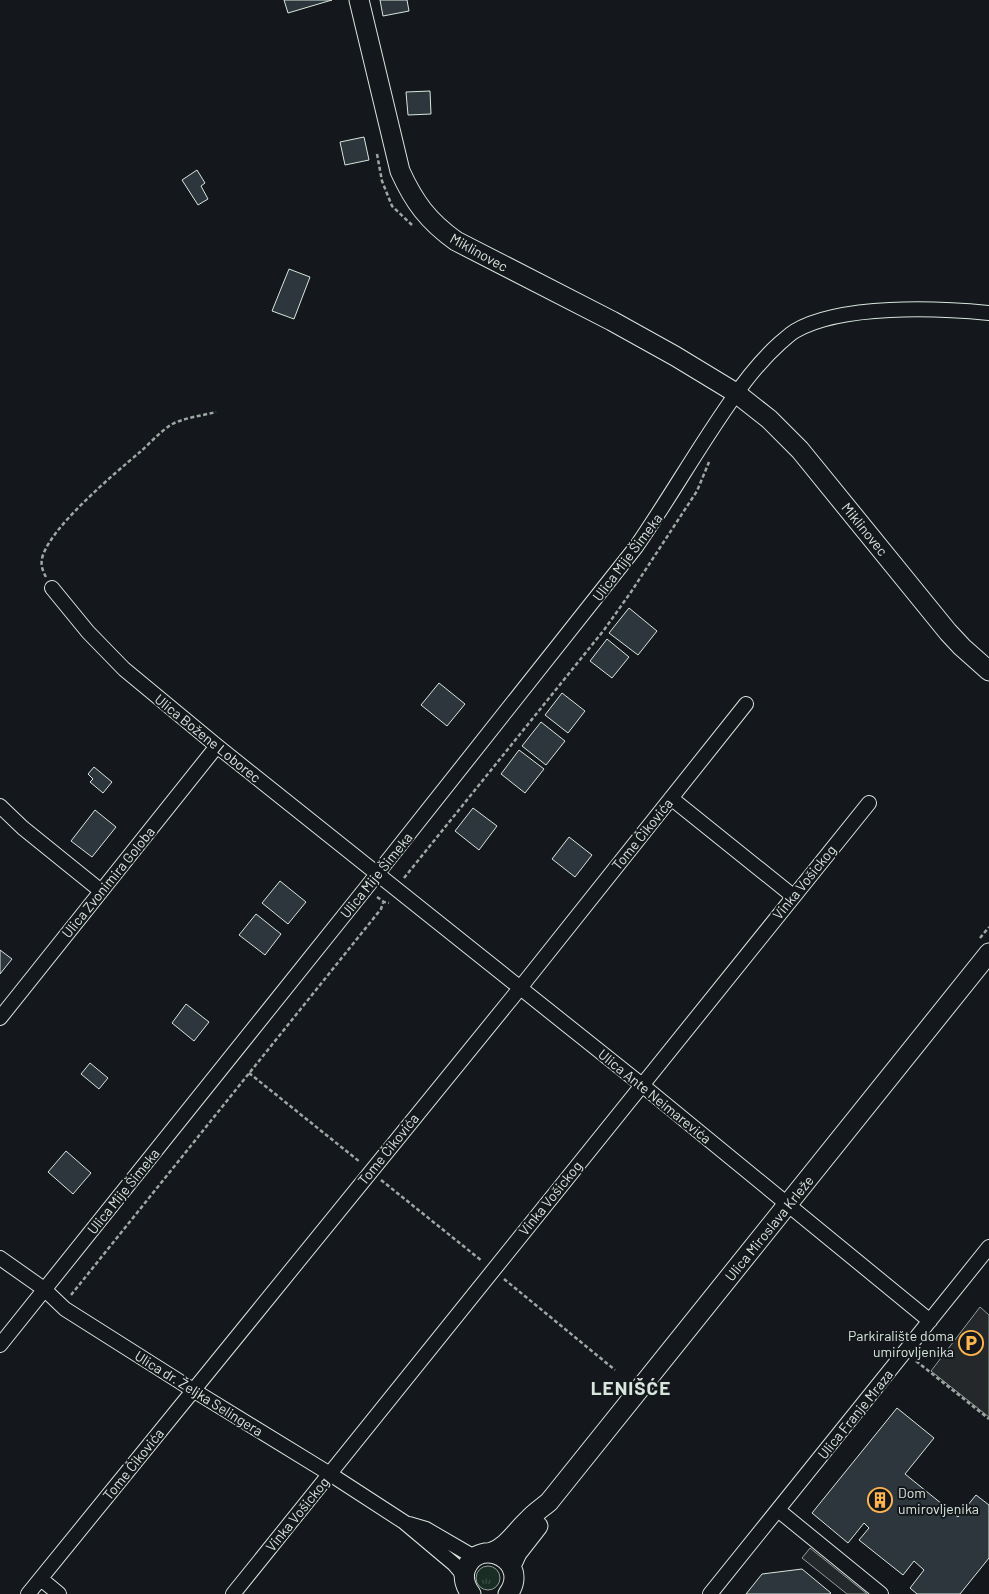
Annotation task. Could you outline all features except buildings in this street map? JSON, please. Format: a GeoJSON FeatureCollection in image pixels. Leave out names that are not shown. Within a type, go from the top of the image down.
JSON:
{"type":"FeatureCollection","features":[{"type":"Feature","properties":{"kind":"main road","name":"Miklinovec"},"geometry":{"type":"LineString","coordinates":[[359,0],[400,171],[411,195],[440,230],[456,241],[612,321],[675,356],[736,393],[770,419],[800,450],[948,632],[989,671]]}},
{"type":"Feature","properties":{"kind":"main road","name":"Ulica Miroslava Krleže"},"geometry":{"type":"LineString","coordinates":[[484,1554],[499,1550],[504,1546],[528,1519],[549,1502],[989,953]]}},
{"type":"Feature","properties":{"kind":"main road","name":"Ulica Miroslava Krleže"},"geometry":{"type":"LineString","coordinates":[[511,1580],[522,1546],[537,1528],[549,1502]]}},
{"type":"Feature","properties":{"kind":"main road"},"geometry":{"type":"LineString","coordinates":[[466,1589],[467,1566],[484,1554],[502,1557],[511,1580],[528,1594]]}},
{"type":"Feature","properties":{"kind":"street"},"geometry":{"type":"LineString","coordinates":[[736,393],[764,358],[794,332],[812,323],[834,317],[906,310],[989,313]]}},
{"type":"Feature","properties":{"kind":"street","name":"Ulica Mije Šimeka"},"geometry":{"type":"LineString","coordinates":[[0,1344],[636,547],[736,393]]}},
{"type":"Feature","properties":{"kind":"street","name":"Ulica Božene Loborec"},"geometry":{"type":"LineString","coordinates":[[52,588],[88,632],[124,669],[217,746],[377,873]]}},
{"type":"Feature","properties":{"kind":"street","name":"Tome Čikovića"},"geometry":{"type":"LineString","coordinates":[[28,1594],[520,987],[746,704]]}},
{"type":"Feature","properties":{"kind":"street","name":"Ulica Zvonimira Goloba"},"geometry":{"type":"LineString","coordinates":[[0,1018],[217,746]]}},
{"type":"Feature","properties":{"kind":"street"},"geometry":{"type":"LineString","coordinates":[[671,798],[793,896]]}},
{"type":"Feature","properties":{"kind":"street","name":"Vinka Vošickog"},"geometry":{"type":"LineString","coordinates":[[233,1594],[869,803]]}},
{"type":"Feature","properties":{"kind":"street"},"geometry":{"type":"LineString","coordinates":[[0,806],[101,891]]}},
{"type":"Feature","properties":{"kind":"street","name":"Ulica Ante Neimarevića"},"geometry":{"type":"LineString","coordinates":[[377,873],[789,1204],[930,1321]]}},
{"type":"Feature","properties":{"kind":"street","name":"Ulica Franje Mraza"},"geometry":{"type":"LineString","coordinates":[[710,1594],[989,1247]]}},
{"type":"Feature","properties":{"kind":"street","name":"Ulica dr. Željka Selingera"},"geometry":{"type":"LineString","coordinates":[[0,1258],[44,1289],[65,1309],[404,1522],[454,1564],[460,1571],[466,1589]]}},
{"type":"Feature","properties":{"kind":"street"},"geometry":{"type":"LineString","coordinates":[[778,1510],[881,1594]]}},
{"type":"Feature","properties":{"kind":"street","name":"Ulica dr. Željka Selingera"},"geometry":{"type":"LineString","coordinates":[[404,1522],[426,1530],[469,1554],[484,1554]]}},
{"type":"Feature","properties":{"kind":"street"},"geometry":{"type":"LineString","coordinates":[[41,1578],[59,1594]]}},
{"type":"Feature","properties":{"kind":"path"},"geometry":{"type":"LineString","coordinates":[[377,154],[382,181],[392,206],[414,228]]}},
{"type":"Feature","properties":{"kind":"path"},"geometry":{"type":"LineString","coordinates":[[52,588],[41,569],[43,555],[54,537],[71,516],[169,426],[216,412]]}},
{"type":"Feature","properties":{"kind":"path"},"geometry":{"type":"LineString","coordinates":[[71,1295],[381,909],[384,902],[604,630],[697,491],[710,461]]}},
{"type":"Feature","properties":{"kind":"path"},"geometry":{"type":"LineString","coordinates":[[249,1073],[370,1171]]}},
{"type":"Feature","properties":{"kind":"path"},"geometry":{"type":"LineString","coordinates":[[915,1360],[989,1419]]}},
{"type":"Feature","properties":{"kind":"green space"},"geometry":{"type":"Polygon","coordinates":[[[488,1566],[497,1569],[500,1578],[497,1587],[488,1590],[479,1587],[476,1578],[479,1569],[488,1566]]]}},
{"type":"Feature","properties":{"kind":"shaded area","name":"Parkiralište doma umirovljenika"},"geometry":{"type":"Polygon","coordinates":[[[980,1307],[989,1315],[989,1417],[931,1371],[980,1307]]]}},
{"type":"Feature","properties":{"kind":"shaded area"},"geometry":{"type":"Polygon","coordinates":[[[810,1548],[867,1594],[847,1594],[802,1558],[810,1548]]]}},
{"type":"Feature","properties":{"kind":"place","name":"Parkiralište doma umirovljenika"},"geometry":{"type":"Point","coordinates":[971,1343]}},
{"type":"Feature","properties":{"kind":"place","name":"Dom umirovljenika"},"geometry":{"type":"Point","coordinates":[880,1500]}},
{"type":"Feature","properties":{"kind":"district","name":"LENIŠĆE"},"geometry":{"type":"Point","coordinates":[631,1387]}}]}
